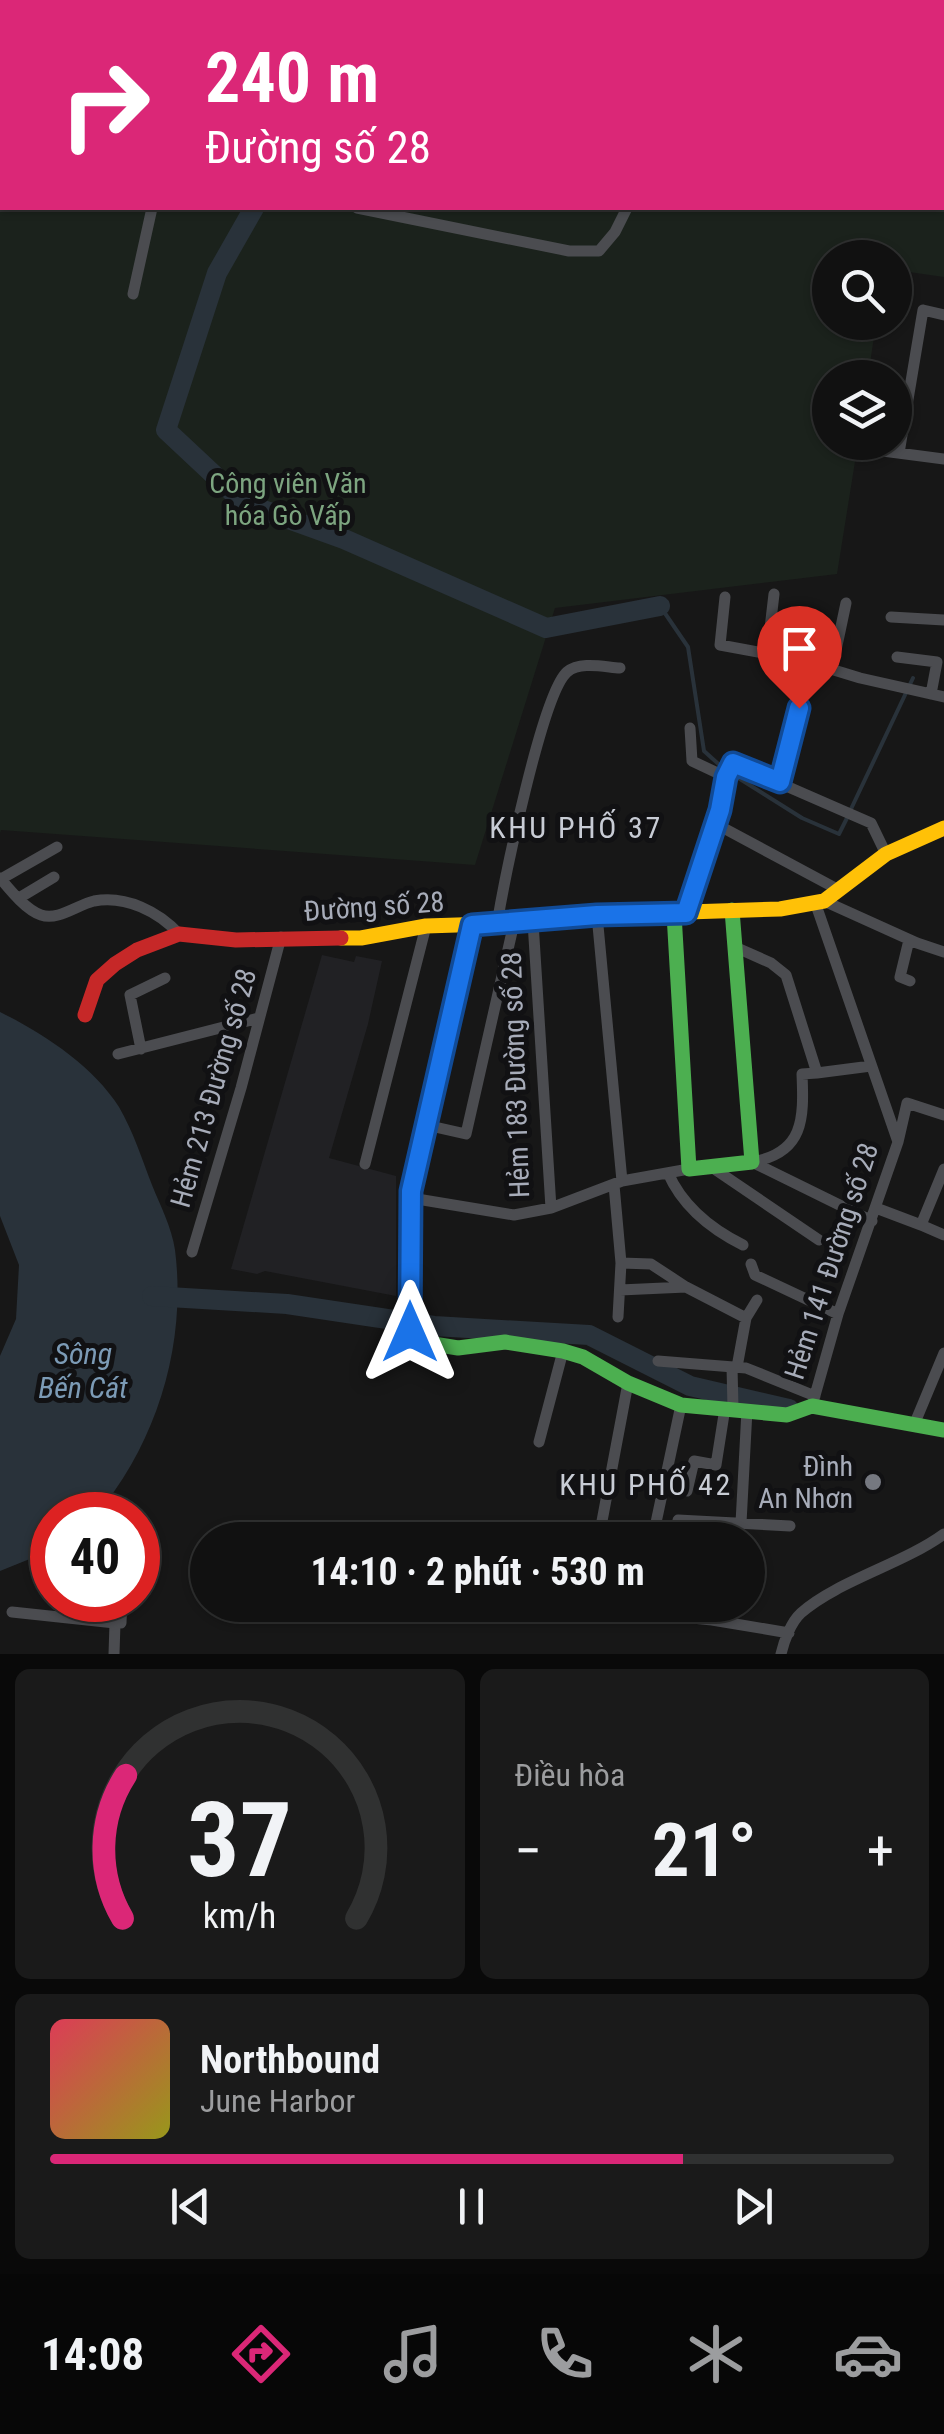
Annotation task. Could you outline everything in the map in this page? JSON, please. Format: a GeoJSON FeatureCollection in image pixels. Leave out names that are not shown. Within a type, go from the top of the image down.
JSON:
{"type":"FeatureCollection","features":[{"type":"Feature","properties":{"kind":"street"},"geometry":{"type":"LineString","coordinates":[[132,294],[152,210]]}},
{"type":"Feature","properties":{"kind":"street"},"geometry":{"type":"LineString","coordinates":[[370,210],[569,251],[599,251],[626,210]]}},
{"type":"Feature","properties":{"kind":"street"},"geometry":{"type":"LineString","coordinates":[[912,373],[923,310],[944,315]]}},
{"type":"Feature","properties":{"kind":"street"},"geometry":{"type":"LineString","coordinates":[[912,455],[944,460]]}},
{"type":"Feature","properties":{"kind":"street"},"geometry":{"type":"LineString","coordinates":[[767,654],[774,594]]}},
{"type":"Feature","properties":{"kind":"street"},"geometry":{"type":"LineString","coordinates":[[725,597],[720,645],[801,660],[938,695],[937,662],[897,657]]}},
{"type":"Feature","properties":{"kind":"street"},"geometry":{"type":"LineString","coordinates":[[832,670],[846,603]]}},
{"type":"Feature","properties":{"kind":"street"},"geometry":{"type":"LineString","coordinates":[[891,617],[944,620]]}},
{"type":"Feature","properties":{"kind":"street"},"geometry":{"type":"LineString","coordinates":[[426,1125],[466,1134],[524,798],[554,694],[566,672],[578,666],[620,668]]}},
{"type":"Feature","properties":{"kind":"street"},"geometry":{"type":"LineString","coordinates":[[780,782],[799,708]]}},
{"type":"Feature","properties":{"kind":"street"},"geometry":{"type":"LineString","coordinates":[[690,728],[692,761],[726,777]]}},
{"type":"Feature","properties":{"kind":"street"},"geometry":{"type":"LineString","coordinates":[[689,1169],[680,913],[716,824],[733,763],[871,823],[886,854]]}},
{"type":"Feature","properties":{"kind":"street"},"geometry":{"type":"LineString","coordinates":[[716,824],[839,890]]}},
{"type":"Feature","properties":{"kind":"street"},"geometry":{"type":"LineString","coordinates":[[820,903],[886,854],[944,828]]}},
{"type":"Feature","properties":{"kind":"street"},"geometry":{"type":"LineString","coordinates":[[57,847],[0,878],[38,914],[52,916],[96,901],[136,906],[162,915],[179,934]]}},
{"type":"Feature","properties":{"kind":"street"},"geometry":{"type":"LineString","coordinates":[[19,898],[54,877]]}},
{"type":"Feature","properties":{"kind":"street"},"geometry":{"type":"LineString","coordinates":[[820,903],[944,952]]}},
{"type":"Feature","properties":{"kind":"street","name":"Đường số 28"},"geometry":{"type":"LineString","coordinates":[[85,1015],[97,980],[114,964],[137,950],[179,934],[236,940],[360,938],[426,926],[820,903]]}},
{"type":"Feature","properties":{"kind":"street","name":"Hẻm 141 Đường số 28"},"geometry":{"type":"LineString","coordinates":[[813,1401],[838,1314],[898,1142],[820,903]]}},
{"type":"Feature","properties":{"kind":"street"},"geometry":{"type":"LineString","coordinates":[[732,910],[752,1162]]}},
{"type":"Feature","properties":{"kind":"street"},"geometry":{"type":"LineString","coordinates":[[597,915],[618,1183],[618,1317]]}},
{"type":"Feature","properties":{"kind":"street","name":"Hẻm 183 Đường số 28"},"geometry":{"type":"LineString","coordinates":[[411,1198],[514,1215],[551,1208],[533,922]]}},
{"type":"Feature","properties":{"kind":"street"},"geometry":{"type":"LineString","coordinates":[[472,925],[411,1198],[410,1332],[422,1342],[458,1348],[504,1342],[562,1351],[682,1405],[734,1403],[787,1416],[813,1401]]}},
{"type":"Feature","properties":{"kind":"street"},"geometry":{"type":"LineString","coordinates":[[365,1164],[426,926]]}},
{"type":"Feature","properties":{"kind":"street","name":"Hẻm 213 Đường số 28"},"geometry":{"type":"LineString","coordinates":[[192,1252],[281,937]]}},
{"type":"Feature","properties":{"kind":"street"},"geometry":{"type":"LineString","coordinates":[[909,940],[900,978],[910,981]]}},
{"type":"Feature","properties":{"kind":"street"},"geometry":{"type":"LineString","coordinates":[[735,946],[771,963],[786,975],[817,1073]]}},
{"type":"Feature","properties":{"kind":"street"},"geometry":{"type":"LineString","coordinates":[[141,1049],[130,995],[165,978]]}},
{"type":"Feature","properties":{"kind":"street"},"geometry":{"type":"LineString","coordinates":[[118,1054],[259,1018]]}},
{"type":"Feature","properties":{"kind":"street"},"geometry":{"type":"LineString","coordinates":[[551,1208],[618,1183],[769,1159],[788,1147],[804,1113],[802,1074],[871,1066]]}},
{"type":"Feature","properties":{"kind":"street"},"geometry":{"type":"LineString","coordinates":[[898,1142],[907,1103],[944,1115]]}},
{"type":"Feature","properties":{"kind":"street"},"geometry":{"type":"LineString","coordinates":[[752,1162],[872,1221]]}},
{"type":"Feature","properties":{"kind":"street"},"geometry":{"type":"LineString","coordinates":[[710,1166],[819,1240]]}},
{"type":"Feature","properties":{"kind":"street"},"geometry":{"type":"LineString","coordinates":[[921,1225],[944,1170]]}},
{"type":"Feature","properties":{"kind":"street"},"geometry":{"type":"LineString","coordinates":[[668,1173],[677,1193],[689,1205],[742,1245]]}},
{"type":"Feature","properties":{"kind":"street"},"geometry":{"type":"LineString","coordinates":[[876,1208],[944,1235]]}},
{"type":"Feature","properties":{"kind":"street"},"geometry":{"type":"LineString","coordinates":[[620,1263],[651,1264],[746,1318]]}},
{"type":"Feature","properties":{"kind":"street"},"geometry":{"type":"LineString","coordinates":[[752,1264],[755,1275],[838,1314]]}},
{"type":"Feature","properties":{"kind":"street"},"geometry":{"type":"LineString","coordinates":[[620,1290],[686,1287]]}},
{"type":"Feature","properties":{"kind":"street"},"geometry":{"type":"LineString","coordinates":[[741,1522],[734,1367],[746,1318],[757,1300]]}},
{"type":"Feature","properties":{"kind":"street"},"geometry":{"type":"LineString","coordinates":[[539,1442],[562,1351]]}},
{"type":"Feature","properties":{"kind":"street"},"geometry":{"type":"LineString","coordinates":[[914,1425],[944,1353]]}},
{"type":"Feature","properties":{"kind":"street"},"geometry":{"type":"LineString","coordinates":[[658,1361],[734,1367],[813,1401],[944,1430]]}},
{"type":"Feature","properties":{"kind":"street"},"geometry":{"type":"LineString","coordinates":[[603,1522],[628,1383]]}},
{"type":"Feature","properties":{"kind":"street"},"geometry":{"type":"LineString","coordinates":[[687,1491],[694,1460],[716,1465],[734,1403]]}},
{"type":"Feature","properties":{"kind":"street"},"geometry":{"type":"LineString","coordinates":[[656,1522],[682,1405]]}},
{"type":"Feature","properties":{"kind":"street"},"geometry":{"type":"LineString","coordinates":[[678,1520],[717,1522]]}},
{"type":"Feature","properties":{"kind":"street"},"geometry":{"type":"LineString","coordinates":[[765,1524],[790,1526]]}},
{"type":"Feature","properties":{"kind":"street"},"geometry":{"type":"LineString","coordinates":[[781,1654],[800,1614],[824,1597],[880,1571],[944,1534]]}},
{"type":"Feature","properties":{"kind":"street"},"geometry":{"type":"LineString","coordinates":[[12,1612],[121,1622]]}},
{"type":"Feature","properties":{"kind":"street"},"geometry":{"type":"LineString","coordinates":[[723,1622],[788,1634]]}},
{"type":"Feature","properties":{"kind":"street"},"geometry":{"type":"LineString","coordinates":[[114,1654],[115,1623]]}},
{"type":"Feature","properties":{"kind":"shaded area"},"geometry":{"type":"Polygon","coordinates":[[[322,955],[354,962],[356,956],[382,961],[329,1158],[396,1176],[396,1296],[265,1271],[257,1274],[231,1269],[322,955]]]}},
{"type":"Feature","properties":{"kind":"green space","name":"Công viên Văn hóa Gò Vấp"},"geometry":{"type":"Polygon","coordinates":[[[0,210],[944,210],[944,277],[912,272],[912,240],[812,240],[812,340],[873,340],[871,360],[812,360],[812,460],[855,460],[837,574],[555,608],[475,865],[1,830],[0,833],[0,210]]]}},
{"type":"Feature","properties":{"kind":"water","name":"Sông Bến Cát"},"geometry":{"type":"Polygon","coordinates":[[[0,1012],[66,1052],[119,1107],[171,1233],[178,1285],[176,1321],[163,1391],[136,1456],[117,1487],[113,1492],[30,1492],[30,1559],[0,1571],[0,1356],[16,1319],[19,1265],[0,1216],[0,1012]]]}},
{"type":"Feature","properties":{"kind":"waterway"},"geometry":{"type":"LineString","coordinates":[[253,210],[217,273],[166,430],[244,503],[344,539],[546,628],[660,606]]}},
{"type":"Feature","properties":{"kind":"waterway"},"geometry":{"type":"LineString","coordinates":[[660,606],[688,647],[704,751],[724,769]]}},
{"type":"Feature","properties":{"kind":"waterway"},"geometry":{"type":"LineString","coordinates":[[851,809],[913,678]]}},
{"type":"Feature","properties":{"kind":"waterway"},"geometry":{"type":"LineString","coordinates":[[732,774],[802,818],[839,834],[847,818]]}},
{"type":"Feature","properties":{"kind":"waterway"},"geometry":{"type":"LineString","coordinates":[[152,1296],[287,1304],[434,1326],[589,1335],[690,1386],[789,1409]]}},
{"type":"Feature","properties":{"kind":"traffic: fast"},"geometry":{"type":"LineString","coordinates":[[674,914],[689,1169],[752,1162],[732,910]]}},
{"type":"Feature","properties":{"kind":"traffic: fast"},"geometry":{"type":"LineString","coordinates":[[472,925],[411,1191],[411,1333],[421,1342],[458,1348],[505,1342],[563,1351],[681,1405],[787,1415],[812,1406],[944,1430]]}},
{"type":"Feature","properties":{"kind":"traffic: slow"},"geometry":{"type":"LineString","coordinates":[[341,938],[426,926],[780,909],[824,901],[886,854],[944,828]]}},
{"type":"Feature","properties":{"kind":"traffic: jam"},"geometry":{"type":"LineString","coordinates":[[85,1015],[97,980],[115,964],[137,950],[179,934],[236,940],[341,938]]}},
{"type":"Feature","properties":{"kind":"place","name":"Đình An Nhơn"},"geometry":{"type":"Point","coordinates":[873,1482]}},
{"type":"Feature","properties":{"kind":"district","name":"KHU PHỐ 37"},"geometry":{"type":"Point","coordinates":[576,828]}},
{"type":"Feature","properties":{"kind":"district","name":"KHU PHỐ 42"},"geometry":{"type":"Point","coordinates":[646,1485]}},
{"type":"Feature","properties":{"kind":"route"},"geometry":{"type":"LineString","coordinates":[[410,1332],[411,1191],[472,925],[686,913],[733,763],[780,782],[799,708]]}}]}
